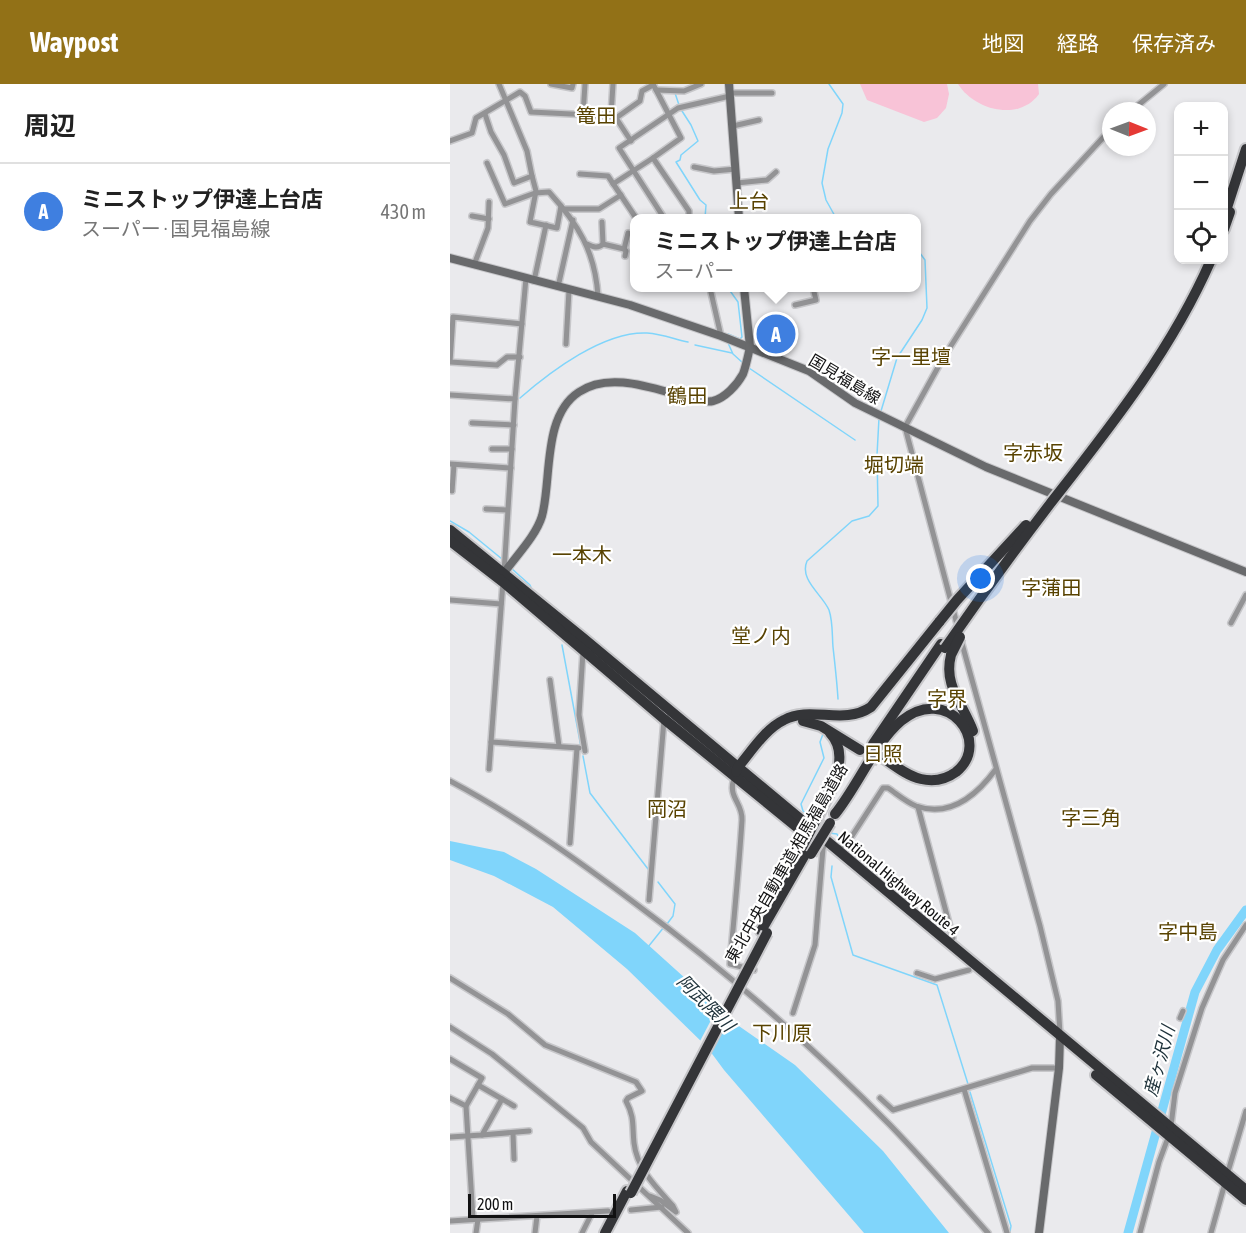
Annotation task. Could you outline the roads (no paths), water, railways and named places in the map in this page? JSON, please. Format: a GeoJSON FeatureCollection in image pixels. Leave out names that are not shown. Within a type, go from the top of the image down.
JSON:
{"type":"FeatureCollection","features":[{"type":"Feature","properties":{"kind":"highway"},"geometry":{"type":"LineString","coordinates":[[1226,210],[1246,149]]}},
{"type":"Feature","properties":{"kind":"highway"},"geometry":{"type":"LineString","coordinates":[[1228,218],[1246,166]]}},
{"type":"Feature","properties":{"kind":"highway","name":"東北中央自動車道;相馬福島道路"},"geometry":{"type":"LineString","coordinates":[[827,819],[873,745],[945,649],[1027,530],[1136,385],[1184,306],[1204,264]]}},
{"type":"Feature","properties":{"kind":"highway","name":"東北中央自動車道;相馬福島道路"},"geometry":{"type":"LineString","coordinates":[[1027,530],[1115,422],[1143,382],[1190,303],[1209,264]]}},
{"type":"Feature","properties":{"kind":"highway","name":"National Highway Route 4"},"geometry":{"type":"LineString","coordinates":[[450,530],[503,578],[739,772],[969,970],[1151,1115],[1226,1179],[1246,1200]]}},
{"type":"Feature","properties":{"kind":"highway"},"geometry":{"type":"LineString","coordinates":[[739,772],[768,732],[779,723],[795,716],[848,717],[860,714],[871,707],[964,591],[1027,530]]}},
{"type":"Feature","properties":{"kind":"highway","name":"National Highway Route 4"},"geometry":{"type":"LineString","coordinates":[[450,541],[503,578]]}},
{"type":"Feature","properties":{"kind":"highway","name":"National Highway Route 4"},"geometry":{"type":"LineString","coordinates":[[583,644],[664,719],[739,772]]}},
{"type":"Feature","properties":{"kind":"highway"},"geometry":{"type":"LineString","coordinates":[[807,851],[827,819],[888,736],[900,722],[910,715],[928,708],[948,711],[963,724],[969,742],[964,763],[950,776],[930,781],[917,778],[880,759],[914,783],[930,786],[952,782],[967,769],[973,755],[974,736],[950,682],[945,649]]}},
{"type":"Feature","properties":{"kind":"highway"},"geometry":{"type":"LineString","coordinates":[[739,772],[782,729],[798,722],[810,722],[821,726],[862,747],[829,723],[813,716]]}},
{"type":"Feature","properties":{"kind":"highway"},"geometry":{"type":"LineString","coordinates":[[821,726],[832,735],[840,757],[827,819]]}},
{"type":"Feature","properties":{"kind":"highway","name":"National Highway Route 4"},"geometry":{"type":"LineString","coordinates":[[825,845],[837,851],[1060,1041]]}},
{"type":"Feature","properties":{"kind":"highway","name":"東北中央自動車道;相馬福島道路"},"geometry":{"type":"LineString","coordinates":[[764,932],[768,920],[807,851]]}},
{"type":"Feature","properties":{"kind":"highway","name":"東北中央自動車道;相馬福島道路"},"geometry":{"type":"LineString","coordinates":[[610,1233],[629,1192],[807,851]]}},
{"type":"Feature","properties":{"kind":"highway","name":"National Highway Route 4"},"geometry":{"type":"LineString","coordinates":[[1226,1179],[1246,1190]]}},
{"type":"Feature","properties":{"kind":"highway","name":"東北中央自動車道;相馬福島道路"},"geometry":{"type":"LineString","coordinates":[[604,1233],[629,1192]]}},
{"type":"Feature","properties":{"kind":"main road"},"geometry":{"type":"LineString","coordinates":[[729,84],[739,214]]}},
{"type":"Feature","properties":{"kind":"main road","name":"国見福島線"},"geometry":{"type":"LineString","coordinates":[[450,258],[658,313],[750,347],[808,371],[855,403],[986,467],[1246,572]]}},
{"type":"Feature","properties":{"kind":"main road"},"geometry":{"type":"LineString","coordinates":[[503,578],[542,516],[555,429],[563,409],[573,396],[594,385],[628,383],[711,402],[726,394],[744,372],[750,347],[744,292]]}},
{"type":"Feature","properties":{"kind":"main road"},"geometry":{"type":"LineString","coordinates":[[1039,1233],[1059,1068],[1060,1041]]}},
{"type":"Feature","properties":{"kind":"street"},"geometry":{"type":"LineString","coordinates":[[499,84],[527,151],[535,193],[530,222],[557,228],[563,208]]}},
{"type":"Feature","properties":{"kind":"street"},"geometry":{"type":"LineString","coordinates":[[520,84],[520,92]]}},
{"type":"Feature","properties":{"kind":"street"},"geometry":{"type":"LineString","coordinates":[[551,84],[572,88],[573,84]]}},
{"type":"Feature","properties":{"kind":"street"},"geometry":{"type":"LineString","coordinates":[[583,115],[585,84]]}},
{"type":"Feature","properties":{"kind":"street"},"geometry":{"type":"LineString","coordinates":[[613,84],[613,117],[631,141]]}},
{"type":"Feature","properties":{"kind":"street"},"geometry":{"type":"LineString","coordinates":[[520,92],[525,96],[531,112],[613,117],[640,101],[642,91],[654,86],[674,90],[700,84]]}},
{"type":"Feature","properties":{"kind":"street"},"geometry":{"type":"LineString","coordinates":[[1142,102],[1164,84]]}},
{"type":"Feature","properties":{"kind":"street"},"geometry":{"type":"LineString","coordinates":[[614,184],[681,138],[654,86]]}},
{"type":"Feature","properties":{"kind":"street"},"geometry":{"type":"LineString","coordinates":[[450,141],[472,133],[476,118],[520,92]]}},
{"type":"Feature","properties":{"kind":"street"},"geometry":{"type":"LineString","coordinates":[[661,214],[619,148],[678,108],[730,94],[772,93]]}},
{"type":"Feature","properties":{"kind":"street"},"geometry":{"type":"LineString","coordinates":[[485,114],[514,183],[532,176]]}},
{"type":"Feature","properties":{"kind":"street"},"geometry":{"type":"LineString","coordinates":[[733,126],[759,120]]}},
{"type":"Feature","properties":{"kind":"street"},"geometry":{"type":"LineString","coordinates":[[1060,1041],[1058,1001],[1040,926],[905,428],[942,360],[1029,221],[1102,138]]}},
{"type":"Feature","properties":{"kind":"street"},"geometry":{"type":"LineString","coordinates":[[653,158],[689,214]]}},
{"type":"Feature","properties":{"kind":"street"},"geometry":{"type":"LineString","coordinates":[[487,163],[505,204],[535,193],[549,192],[563,208],[587,244],[597,282],[598,296]]}},
{"type":"Feature","properties":{"kind":"street"},"geometry":{"type":"LineString","coordinates":[[694,167],[714,171],[736,169]]}},
{"type":"Feature","properties":{"kind":"street"},"geometry":{"type":"LineString","coordinates":[[737,183],[766,180],[776,172]]}},
{"type":"Feature","properties":{"kind":"street"},"geometry":{"type":"LineString","coordinates":[[580,174],[608,176],[633,214]]}},
{"type":"Feature","properties":{"kind":"street"},"geometry":{"type":"LineString","coordinates":[[563,208],[599,209],[621,195]]}},
{"type":"Feature","properties":{"kind":"street"},"geometry":{"type":"LineString","coordinates":[[474,265],[488,228],[489,202]]}},
{"type":"Feature","properties":{"kind":"street"},"geometry":{"type":"LineString","coordinates":[[472,216],[489,219]]}},
{"type":"Feature","properties":{"kind":"street"},"geometry":{"type":"LineString","coordinates":[[558,286],[573,220]]}},
{"type":"Feature","properties":{"kind":"street"},"geometry":{"type":"LineString","coordinates":[[602,222],[603,244]]}},
{"type":"Feature","properties":{"kind":"street"},"geometry":{"type":"LineString","coordinates":[[489,769],[522,324],[530,279],[546,225]]}},
{"type":"Feature","properties":{"kind":"street"},"geometry":{"type":"LineString","coordinates":[[625,256],[627,251],[624,249],[628,233]]}},
{"type":"Feature","properties":{"kind":"street"},"geometry":{"type":"LineString","coordinates":[[587,244],[594,247],[600,247],[603,244],[624,249]]}},
{"type":"Feature","properties":{"kind":"street"},"geometry":{"type":"LineString","coordinates":[[566,344],[569,290]]}},
{"type":"Feature","properties":{"kind":"street"},"geometry":{"type":"LineString","coordinates":[[711,292],[721,336]]}},
{"type":"Feature","properties":{"kind":"street"},"geometry":{"type":"LineString","coordinates":[[795,304],[816,300],[814,292]]}},
{"type":"Feature","properties":{"kind":"street"},"geometry":{"type":"LineString","coordinates":[[520,357],[507,357],[497,365],[450,362],[453,317],[522,324]]}},
{"type":"Feature","properties":{"kind":"street"},"geometry":{"type":"LineString","coordinates":[[450,395],[515,399]]}},
{"type":"Feature","properties":{"kind":"street"},"geometry":{"type":"LineString","coordinates":[[472,423],[514,425]]}},
{"type":"Feature","properties":{"kind":"street"},"geometry":{"type":"LineString","coordinates":[[492,448],[512,449]]}},
{"type":"Feature","properties":{"kind":"street"},"geometry":{"type":"LineString","coordinates":[[452,491],[452,464],[511,468]]}},
{"type":"Feature","properties":{"kind":"street"},"geometry":{"type":"LineString","coordinates":[[486,509],[507,510]]}},
{"type":"Feature","properties":{"kind":"street"},"geometry":{"type":"LineString","coordinates":[[1231,623],[1246,595]]}},
{"type":"Feature","properties":{"kind":"street"},"geometry":{"type":"LineString","coordinates":[[450,600],[501,604]]}},
{"type":"Feature","properties":{"kind":"street"},"geometry":{"type":"LineString","coordinates":[[491,742],[585,750],[579,715],[583,644]]}},
{"type":"Feature","properties":{"kind":"street"},"geometry":{"type":"LineString","coordinates":[[550,680],[559,746]]}},
{"type":"Feature","properties":{"kind":"street"},"geometry":{"type":"LineString","coordinates":[[649,900],[664,719]]}},
{"type":"Feature","properties":{"kind":"street"},"geometry":{"type":"LineString","coordinates":[[570,843],[577,748]]}},
{"type":"Feature","properties":{"kind":"street"},"geometry":{"type":"LineString","coordinates":[[837,851],[852,836],[883,788],[888,788],[918,807],[940,808],[963,802],[983,786],[996,770]]}},
{"type":"Feature","properties":{"kind":"street"},"geometry":{"type":"LineString","coordinates":[[739,772],[731,786],[742,817],[730,964],[754,970]]}},
{"type":"Feature","properties":{"kind":"street"},"geometry":{"type":"LineString","coordinates":[[450,781],[492,803],[546,838],[663,924],[750,995],[843,1078],[925,1162],[988,1233]]}},
{"type":"Feature","properties":{"kind":"street"},"geometry":{"type":"LineString","coordinates":[[918,807],[952,938],[948,944]]}},
{"type":"Feature","properties":{"kind":"street"},"geometry":{"type":"LineString","coordinates":[[793,1013],[815,945],[825,845]]}},
{"type":"Feature","properties":{"kind":"street"},"geometry":{"type":"LineString","coordinates":[[1140,1233],[1169,1131],[1175,1093],[1202,1008],[1223,960],[1246,925]]}},
{"type":"Feature","properties":{"kind":"street"},"geometry":{"type":"LineString","coordinates":[[917,973],[935,979],[969,970]]}},
{"type":"Feature","properties":{"kind":"street"},"geometry":{"type":"LineString","coordinates":[[450,978],[508,1014],[545,1045],[636,1082],[642,1091],[626,1101],[634,1117],[634,1144],[645,1174],[676,1212],[660,1200],[650,1196]]}},
{"type":"Feature","properties":{"kind":"street"},"geometry":{"type":"LineString","coordinates":[[1180,1018],[1183,1011]]}},
{"type":"Feature","properties":{"kind":"street"},"geometry":{"type":"LineString","coordinates":[[450,1028],[492,1054],[583,1128],[591,1142],[688,1233]]}},
{"type":"Feature","properties":{"kind":"street"},"geometry":{"type":"LineString","coordinates":[[450,1059],[482,1078],[466,1106],[476,1233]]}},
{"type":"Feature","properties":{"kind":"street"},"geometry":{"type":"LineString","coordinates":[[880,1098],[893,1110],[1032,1068],[1059,1068]]}},
{"type":"Feature","properties":{"kind":"street"},"geometry":{"type":"LineString","coordinates":[[478,1085],[514,1106]]}},
{"type":"Feature","properties":{"kind":"street"},"geometry":{"type":"LineString","coordinates":[[964,1089],[1007,1233]]}},
{"type":"Feature","properties":{"kind":"street"},"geometry":{"type":"LineString","coordinates":[[450,1098],[466,1106]]}},
{"type":"Feature","properties":{"kind":"street"},"geometry":{"type":"LineString","coordinates":[[482,1135],[502,1099]]}},
{"type":"Feature","properties":{"kind":"street"},"geometry":{"type":"LineString","coordinates":[[1211,1233],[1246,1111]]}},
{"type":"Feature","properties":{"kind":"street"},"geometry":{"type":"LineString","coordinates":[[450,1137],[529,1131]]}},
{"type":"Feature","properties":{"kind":"street"},"geometry":{"type":"LineString","coordinates":[[513,1133],[514,1159]]}},
{"type":"Feature","properties":{"kind":"street"},"geometry":{"type":"LineString","coordinates":[[631,1209],[662,1207]]}},
{"type":"Feature","properties":{"kind":"street"},"geometry":{"type":"LineString","coordinates":[[450,1221],[608,1211]]}},
{"type":"Feature","properties":{"kind":"street"},"geometry":{"type":"LineString","coordinates":[[582,1233],[592,1213]]}},
{"type":"Feature","properties":{"kind":"street"},"geometry":{"type":"LineString","coordinates":[[535,1233],[537,1216]]}},
{"type":"Feature","properties":{"kind":"water","name":"阿武隈川"},"geometry":{"type":"Polygon","coordinates":[[[450,841],[504,852],[536,869],[635,933],[736,1024],[795,1065],[883,1151],[949,1233],[864,1233],[724,1070],[707,1047],[627,969],[553,907],[494,876],[450,860],[450,841]]]}},
{"type":"Feature","properties":{"kind":"waterway"},"geometry":{"type":"LineString","coordinates":[[829,84],[843,104],[842,113],[828,149],[822,183],[826,200],[834,214]]}},
{"type":"Feature","properties":{"kind":"waterway"},"geometry":{"type":"LineString","coordinates":[[675,93],[679,105]]}},
{"type":"Feature","properties":{"kind":"waterway"},"geometry":{"type":"LineString","coordinates":[[682,111],[698,141],[676,162],[700,200],[706,205],[705,214]]}},
{"type":"Feature","properties":{"kind":"waterway"},"geometry":{"type":"LineString","coordinates":[[881,411],[897,358],[922,320],[927,308],[925,260],[921,254]]}},
{"type":"Feature","properties":{"kind":"waterway"},"geometry":{"type":"LineString","coordinates":[[728,334],[740,339],[742,337],[738,302],[731,292]]}},
{"type":"Feature","properties":{"kind":"waterway"},"geometry":{"type":"LineString","coordinates":[[520,398],[562,365],[613,339],[630,334],[647,333],[688,342]]}},
{"type":"Feature","properties":{"kind":"waterway"},"geometry":{"type":"LineString","coordinates":[[728,343],[733,354],[743,363]]}},
{"type":"Feature","properties":{"kind":"waterway"},"geometry":{"type":"LineString","coordinates":[[695,345],[732,353]]}},
{"type":"Feature","properties":{"kind":"waterway"},"geometry":{"type":"LineString","coordinates":[[749,368],[855,440]]}},
{"type":"Feature","properties":{"kind":"waterway"},"geometry":{"type":"LineString","coordinates":[[838,699],[829,610],[812,587],[805,568],[807,561],[852,521],[869,516],[878,506],[879,418]]}},
{"type":"Feature","properties":{"kind":"waterway"},"geometry":{"type":"LineString","coordinates":[[450,521],[469,532],[502,559]]}},
{"type":"Feature","properties":{"kind":"waterway"},"geometry":{"type":"LineString","coordinates":[[511,568],[530,585],[532,590]]}},
{"type":"Feature","properties":{"kind":"waterway"},"geometry":{"type":"LineString","coordinates":[[562,645],[581,747]]}},
{"type":"Feature","properties":{"kind":"waterway"},"geometry":{"type":"LineString","coordinates":[[812,818],[803,811],[801,804],[824,758],[820,742],[823,734]]}},
{"type":"Feature","properties":{"kind":"waterway"},"geometry":{"type":"LineString","coordinates":[[583,756],[590,793],[648,869]]}},
{"type":"Feature","properties":{"kind":"waterway"},"geometry":{"type":"LineString","coordinates":[[829,833],[837,834],[839,843]]}},
{"type":"Feature","properties":{"kind":"waterway"},"geometry":{"type":"LineString","coordinates":[[832,866],[831,877],[853,955],[937,985],[968,1084]]}},
{"type":"Feature","properties":{"kind":"waterway"},"geometry":{"type":"LineString","coordinates":[[658,882],[675,904],[673,916],[667,924]]}},
{"type":"Feature","properties":{"kind":"waterway","name":"産ヶ沢川"},"geometry":{"type":"LineString","coordinates":[[1128,1233],[1195,992],[1217,950],[1246,910]]}},
{"type":"Feature","properties":{"kind":"waterway"},"geometry":{"type":"LineString","coordinates":[[648,947],[664,927]]}},
{"type":"Feature","properties":{"kind":"waterway"},"geometry":{"type":"LineString","coordinates":[[970,1092],[1011,1226],[1010,1232]]}},
{"type":"Feature","properties":{"kind":"tunnel"},"geometry":{"type":"LineString","coordinates":[[860,750],[879,762]]}},
{"type":"Feature","properties":{"kind":"place","name":"ミニストップ伊達上台店"},"geometry":{"type":"Point","coordinates":[776,334]}},
{"type":"Feature","properties":{"kind":"district","name":"篭田"},"geometry":{"type":"Point","coordinates":[596,115]}},
{"type":"Feature","properties":{"kind":"district","name":"上台"},"geometry":{"type":"Point","coordinates":[749,200]}},
{"type":"Feature","properties":{"kind":"district","name":"字一里壇"},"geometry":{"type":"Point","coordinates":[911,356]}},
{"type":"Feature","properties":{"kind":"district","name":"鶴田"},"geometry":{"type":"Point","coordinates":[687,395]}},
{"type":"Feature","properties":{"kind":"district","name":"字赤坂"},"geometry":{"type":"Point","coordinates":[1033,452]}},
{"type":"Feature","properties":{"kind":"district","name":"堀切端"},"geometry":{"type":"Point","coordinates":[894,464]}},
{"type":"Feature","properties":{"kind":"district","name":"一本木"},"geometry":{"type":"Point","coordinates":[582,554]}},
{"type":"Feature","properties":{"kind":"district","name":"字蒲田"},"geometry":{"type":"Point","coordinates":[1051,587]}},
{"type":"Feature","properties":{"kind":"district","name":"堂ノ内"},"geometry":{"type":"Point","coordinates":[761,635]}},
{"type":"Feature","properties":{"kind":"district","name":"字界"},"geometry":{"type":"Point","coordinates":[947,698]}},
{"type":"Feature","properties":{"kind":"district","name":"日照"},"geometry":{"type":"Point","coordinates":[883,753]}},
{"type":"Feature","properties":{"kind":"district","name":"岡沼"},"geometry":{"type":"Point","coordinates":[667,808]}},
{"type":"Feature","properties":{"kind":"district","name":"字三角"},"geometry":{"type":"Point","coordinates":[1091,817]}},
{"type":"Feature","properties":{"kind":"district","name":"字中島"},"geometry":{"type":"Point","coordinates":[1188,931]}},
{"type":"Feature","properties":{"kind":"district","name":"下川原"},"geometry":{"type":"Point","coordinates":[782,1032]}}]}
